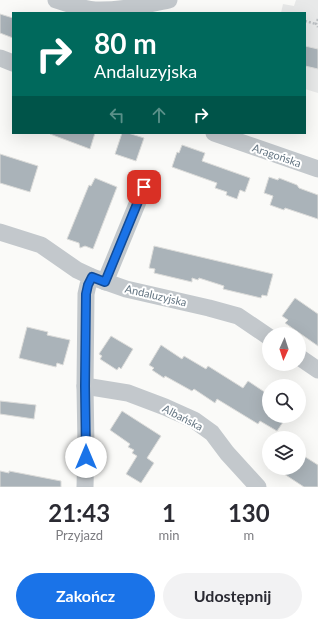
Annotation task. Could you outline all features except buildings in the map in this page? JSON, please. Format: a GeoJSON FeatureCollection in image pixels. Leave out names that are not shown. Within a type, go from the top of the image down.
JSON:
{"type":"FeatureCollection","features":[{"type":"Feature","properties":{"kind":"street"},"geometry":{"type":"LineString","coordinates":[[56,0],[78,7],[95,10],[113,10],[169,0]]}},
{"type":"Feature","properties":{"kind":"street"},"geometry":{"type":"LineString","coordinates":[[0,58],[12,63]]}},
{"type":"Feature","properties":{"kind":"street","name":"Aragońska"},"geometry":{"type":"LineString","coordinates":[[217,134],[318,169]]}},
{"type":"Feature","properties":{"kind":"street"},"geometry":{"type":"LineString","coordinates":[[85,487],[86,294],[88,285],[98,280],[144,187]]}},
{"type":"Feature","properties":{"kind":"street","name":"Andaluzyjska"},"geometry":{"type":"LineString","coordinates":[[0,232],[41,245],[76,270],[98,280],[126,289],[238,316],[262,331]]}},
{"type":"Feature","properties":{"kind":"street"},"geometry":{"type":"LineString","coordinates":[[306,362],[318,370]]}},
{"type":"Feature","properties":{"kind":"street","name":"Albańska"},"geometry":{"type":"LineString","coordinates":[[85,386],[128,393],[194,420],[212,433],[227,453],[258,487]]}},
{"type":"Feature","properties":{"kind":"path"},"geometry":{"type":"LineString","coordinates":[[306,21],[317,25],[318,19]]}},
{"type":"Feature","properties":{"kind":"shaded area"},"geometry":{"type":"Polygon","coordinates":[[[296,0],[318,0],[318,93],[306,89],[306,12],[281,12],[283,4],[294,6],[296,0]]]}},
{"type":"Feature","properties":{"kind":"route"},"geometry":{"type":"LineString","coordinates":[[86,457],[86,294],[92,277],[105,282],[144,187]]}}]}
